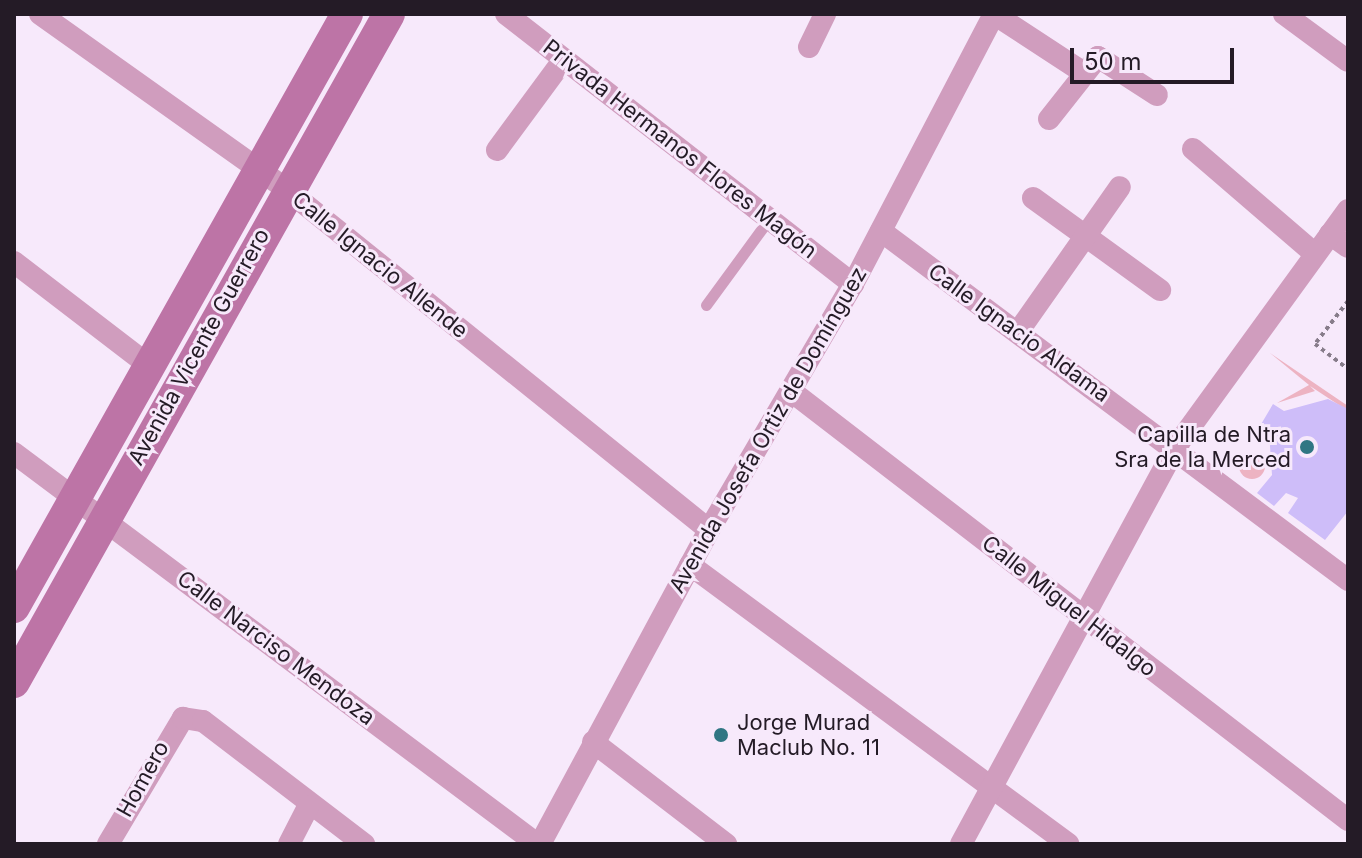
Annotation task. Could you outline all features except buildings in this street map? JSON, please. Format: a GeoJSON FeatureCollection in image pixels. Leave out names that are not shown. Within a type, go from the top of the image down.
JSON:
{"type":"FeatureCollection","features":[{"type":"Feature","properties":{"kind":"main road","name":"Avenida Vicente Guerrero"},"geometry":{"type":"LineString","coordinates":[[14,607],[256,166],[347,14]]}},
{"type":"Feature","properties":{"kind":"main road","name":"Avenida Vicente Guerrero"},"geometry":{"type":"LineString","coordinates":[[14,682],[286,189],[389,14]]}},
{"type":"Feature","properties":{"kind":"street","name":"Calle Ignacio Allende"},"geometry":{"type":"LineString","coordinates":[[40,14],[286,189],[709,530]]}},
{"type":"Feature","properties":{"kind":"street","name":"Privada Hermanos Flores Magón"},"geometry":{"type":"LineString","coordinates":[[506,14],[853,284]]}},
{"type":"Feature","properties":{"kind":"street"},"geometry":{"type":"LineString","coordinates":[[809,47],[825,14]]}},
{"type":"Feature","properties":{"kind":"street"},"geometry":{"type":"LineString","coordinates":[[994,14],[1084,73]]}},
{"type":"Feature","properties":{"kind":"street","name":"Avenida Josefa Ortiz de Domínguez"},"geometry":{"type":"LineString","coordinates":[[538,844],[709,530],[853,284],[994,14]]}},
{"type":"Feature","properties":{"kind":"street"},"geometry":{"type":"LineString","coordinates":[[1284,14],[1348,61]]}},
{"type":"Feature","properties":{"kind":"street"},"geometry":{"type":"LineString","coordinates":[[1049,119],[1084,73],[1103,56],[1157,95]]}},
{"type":"Feature","properties":{"kind":"street"},"geometry":{"type":"LineString","coordinates":[[497,150],[564,59]]}},
{"type":"Feature","properties":{"kind":"street"},"geometry":{"type":"LineString","coordinates":[[1193,149],[1314,253]]}},
{"type":"Feature","properties":{"kind":"street"},"geometry":{"type":"LineString","coordinates":[[1018,332],[1120,187]]}},
{"type":"Feature","properties":{"kind":"street"},"geometry":{"type":"LineString","coordinates":[[1033,198],[1160,290]]}},
{"type":"Feature","properties":{"kind":"street"},"geometry":{"type":"LineString","coordinates":[[961,844],[1081,616],[1175,448],[1314,253],[1339,240],[1348,210]]}},
{"type":"Feature","properties":{"kind":"street","name":"Calle Ignacio Aldama"},"geometry":{"type":"LineString","coordinates":[[881,231],[1348,580]]}},
{"type":"Feature","properties":{"kind":"street"},"geometry":{"type":"LineString","coordinates":[[14,262],[147,364]]}},
{"type":"Feature","properties":{"kind":"street","name":"Calle Miguel Hidalgo"},"geometry":{"type":"LineString","coordinates":[[791,391],[1348,820]]}},
{"type":"Feature","properties":{"kind":"street","name":"Calle Narciso Mendoza"},"geometry":{"type":"LineString","coordinates":[[14,453],[538,844]]}},
{"type":"Feature","properties":{"kind":"street"},"geometry":{"type":"LineString","coordinates":[[690,565],[1068,844]]}},
{"type":"Feature","properties":{"kind":"street","name":"Homero"},"geometry":{"type":"LineString","coordinates":[[108,844],[183,718],[203,721],[308,807]]}},
{"type":"Feature","properties":{"kind":"street"},"geometry":{"type":"LineString","coordinates":[[593,742],[726,844]]}},
{"type":"Feature","properties":{"kind":"street"},"geometry":{"type":"LineString","coordinates":[[289,844],[308,807],[364,844]]}},
{"type":"Feature","properties":{"kind":"lane"},"geometry":{"type":"LineString","coordinates":[[706,305],[769,219]]}},
{"type":"Feature","properties":{"kind":"path"},"geometry":{"type":"LineString","coordinates":[[1348,301],[1315,344],[1348,369]]}},
{"type":"Feature","properties":{"kind":"shaded area"},"geometry":{"type":"Polygon","coordinates":[[[1270,353],[1348,406],[1348,411],[1310,386],[1315,391],[1277,403],[1309,385],[1270,353]]]}},
{"type":"Feature","properties":{"kind":"shaded area"},"geometry":{"type":"Polygon","coordinates":[[[1252,453],[1261,457],[1265,466],[1261,475],[1252,479],[1243,475],[1239,466],[1243,457],[1252,453]]]}},
{"type":"Feature","properties":{"kind":"place","name":"Capilla de Ntra Sra de la Merced"},"geometry":{"type":"Point","coordinates":[1307,447]}},
{"type":"Feature","properties":{"kind":"place","name":"Jorge Murad Maclub No. 11"},"geometry":{"type":"Point","coordinates":[721,735]}}]}
